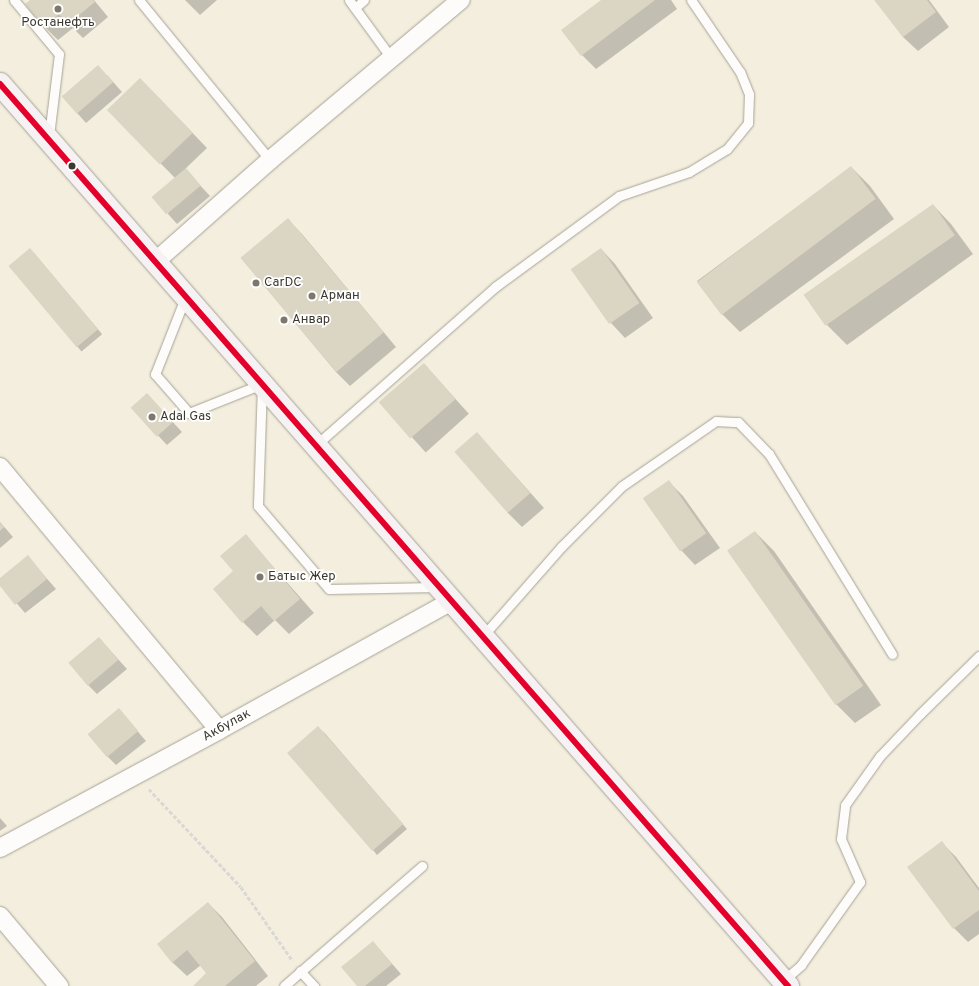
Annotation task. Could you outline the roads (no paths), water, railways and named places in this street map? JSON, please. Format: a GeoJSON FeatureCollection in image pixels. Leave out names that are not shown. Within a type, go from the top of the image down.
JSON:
{"type":"FeatureCollection","features":[{"type":"Feature","properties":{"kind":"highway"},"geometry":{"type":"LineString","coordinates":[[0,84],[156,260],[262,384],[786,983]]}},
{"type":"Feature","properties":{"kind":"street"},"geometry":{"type":"LineString","coordinates":[[156,260],[270,160],[392,59],[460,0]]}},
{"type":"Feature","properties":{"kind":"street"},"geometry":{"type":"LineString","coordinates":[[0,467],[219,730]]}},
{"type":"Feature","properties":{"kind":"street","name":"Акбулак"},"geometry":{"type":"LineString","coordinates":[[0,848],[219,730],[446,594]]}},
{"type":"Feature","properties":{"kind":"street"},"geometry":{"type":"LineString","coordinates":[[0,916],[51,983]]}},
{"type":"Feature","properties":{"kind":"lane"},"geometry":{"type":"LineString","coordinates":[[14,0],[59,54],[48,139]]}},
{"type":"Feature","properties":{"kind":"lane"},"geometry":{"type":"LineString","coordinates":[[139,0],[270,160]]}},
{"type":"Feature","properties":{"kind":"lane"},"geometry":{"type":"LineString","coordinates":[[349,0],[392,59]]}},
{"type":"Feature","properties":{"kind":"lane"},"geometry":{"type":"LineString","coordinates":[[355,8],[364,0]]}},
{"type":"Feature","properties":{"kind":"lane"},"geometry":{"type":"LineString","coordinates":[[316,445],[494,287],[619,196],[689,172],[727,149],[748,123],[749,94],[740,72],[691,0]]}},
{"type":"Feature","properties":{"kind":"lane"},"geometry":{"type":"LineString","coordinates":[[186,296],[155,374],[188,413],[262,384],[258,506],[329,589],[446,594]]}},
{"type":"Feature","properties":{"kind":"lane"},"geometry":{"type":"LineString","coordinates":[[482,636],[561,547],[622,486],[716,421],[738,422],[769,454],[892,654]]}},
{"type":"Feature","properties":{"kind":"lane"},"geometry":{"type":"LineString","coordinates":[[786,983],[801,965],[860,882],[841,839],[845,805],[880,756],[979,656]]}},
{"type":"Feature","properties":{"kind":"lane"},"geometry":{"type":"LineString","coordinates":[[284,986],[422,866]]}},
{"type":"Feature","properties":{"kind":"lane"},"geometry":{"type":"LineString","coordinates":[[300,971],[314,986]]}},
{"type":"Feature","properties":{"kind":"place","name":"Ростанефть"},"geometry":{"type":"Point","coordinates":[58,9]}},
{"type":"Feature","properties":{"kind":"place","name":"CarDC"},"geometry":{"type":"Point","coordinates":[256,283]}},
{"type":"Feature","properties":{"kind":"place","name":"Арман"},"geometry":{"type":"Point","coordinates":[312,296]}},
{"type":"Feature","properties":{"kind":"place","name":"Анвар"},"geometry":{"type":"Point","coordinates":[284,320]}},
{"type":"Feature","properties":{"kind":"place","name":"Adal Gas"},"geometry":{"type":"Point","coordinates":[152,417]}},
{"type":"Feature","properties":{"kind":"place","name":"Батыс Жер"},"geometry":{"type":"Point","coordinates":[260,577]}}]}
